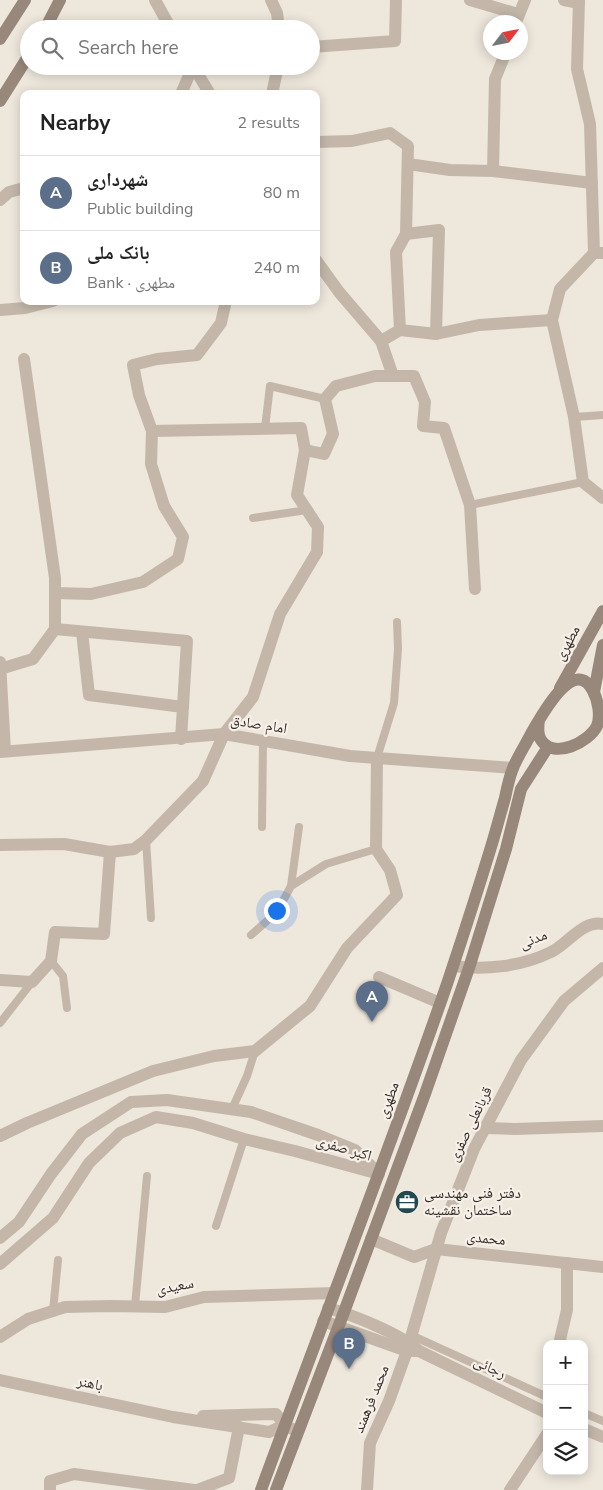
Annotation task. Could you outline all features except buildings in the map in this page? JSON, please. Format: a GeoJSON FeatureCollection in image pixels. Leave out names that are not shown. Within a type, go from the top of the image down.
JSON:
{"type":"FeatureCollection","features":[{"type":"Feature","properties":{"kind":"main road"},"geometry":{"type":"LineString","coordinates":[[0,39],[24,0]]}},
{"type":"Feature","properties":{"kind":"main road"},"geometry":{"type":"LineString","coordinates":[[50,20],[60,0]]}},
{"type":"Feature","properties":{"kind":"main road"},"geometry":{"type":"LineString","coordinates":[[0,101],[20,69]]}},
{"type":"Feature","properties":{"kind":"main road","name":"مطهری"},"geometry":{"type":"LineString","coordinates":[[559,690],[603,611]]}},
{"type":"Feature","properties":{"kind":"main road"},"geometry":{"type":"LineString","coordinates":[[594,692],[588,683],[580,679],[570,682],[559,690],[539,720],[538,732],[541,741],[548,747],[562,749],[576,744],[600,730],[594,692],[603,645]]}},
{"type":"Feature","properties":{"kind":"main road","name":"مطهری"},"geometry":{"type":"LineString","coordinates":[[261,1490],[379,1174],[453,966],[486,863],[513,768],[539,720]]}},
{"type":"Feature","properties":{"kind":"main road"},"geometry":{"type":"LineString","coordinates":[[276,1490],[425,1094],[469,968],[506,849],[522,789],[548,747]]}},
{"type":"Feature","properties":{"kind":"main road"},"geometry":{"type":"LineString","coordinates":[[513,768],[522,764],[529,770],[530,775]]}},
{"type":"Feature","properties":{"kind":"main road"},"geometry":{"type":"LineString","coordinates":[[379,1174],[393,1180]]}},
{"type":"Feature","properties":{"kind":"street"},"geometry":{"type":"LineString","coordinates":[[271,0],[277,20]]}},
{"type":"Feature","properties":{"kind":"street"},"geometry":{"type":"LineString","coordinates":[[320,46],[395,41],[396,0]]}},
{"type":"Feature","properties":{"kind":"street"},"geometry":{"type":"LineString","coordinates":[[473,0],[510,15]]}},
{"type":"Feature","properties":{"kind":"street"},"geometry":{"type":"LineString","coordinates":[[518,15],[525,0]]}},
{"type":"Feature","properties":{"kind":"street"},"geometry":{"type":"LineString","coordinates":[[564,0],[579,2],[576,69],[590,124],[592,183],[598,253],[560,289],[552,320],[574,417],[583,482],[603,498]]}},
{"type":"Feature","properties":{"kind":"street"},"geometry":{"type":"LineString","coordinates":[[157,1],[166,20]]}},
{"type":"Feature","properties":{"kind":"street"},"geometry":{"type":"LineString","coordinates":[[492,171],[495,79],[503,60]]}},
{"type":"Feature","properties":{"kind":"street"},"geometry":{"type":"LineString","coordinates":[[183,90],[189,75]]}},
{"type":"Feature","properties":{"kind":"street"},"geometry":{"type":"LineString","coordinates":[[198,75],[208,90]]}},
{"type":"Feature","properties":{"kind":"street"},"geometry":{"type":"LineString","coordinates":[[273,90],[276,75]]}},
{"type":"Feature","properties":{"kind":"street"},"geometry":{"type":"LineString","coordinates":[[320,142],[352,141],[390,133],[408,146],[406,234],[396,252],[400,330]]}},
{"type":"Feature","properties":{"kind":"street"},"geometry":{"type":"LineString","coordinates":[[408,164],[450,170],[492,171],[592,183]]}},
{"type":"Feature","properties":{"kind":"street"},"geometry":{"type":"LineString","coordinates":[[0,200],[8,192],[20,189]]}},
{"type":"Feature","properties":{"kind":"street"},"geometry":{"type":"LineString","coordinates":[[406,234],[439,230],[436,334]]}},
{"type":"Feature","properties":{"kind":"street"},"geometry":{"type":"LineString","coordinates":[[320,265],[339,292],[381,341],[393,376]]}},
{"type":"Feature","properties":{"kind":"street"},"geometry":{"type":"LineString","coordinates":[[0,310],[37,305]]}},
{"type":"Feature","properties":{"kind":"street"},"geometry":{"type":"LineString","coordinates":[[56,593],[91,594],[143,582],[178,559],[183,536],[164,506],[151,464],[152,431],[139,395],[133,365],[157,359],[196,355],[221,324],[225,305]]}},
{"type":"Feature","properties":{"kind":"street"},"geometry":{"type":"LineString","coordinates":[[381,341],[400,330],[436,334],[479,325],[552,320]]}},
{"type":"Feature","properties":{"kind":"street"},"geometry":{"type":"LineString","coordinates":[[2,752],[0,667],[33,659],[55,629],[55,578],[24,358]]}},
{"type":"Feature","properties":{"kind":"street"},"geometry":{"type":"LineString","coordinates":[[304,450],[324,454],[332,434],[325,399],[336,386],[375,376],[414,376],[425,402],[422,426],[444,428],[470,505],[475,589]]}},
{"type":"Feature","properties":{"kind":"street"},"geometry":{"type":"LineString","coordinates":[[0,845],[64,844],[110,852],[134,849],[146,840],[203,781],[224,734],[253,697],[280,614],[317,552],[318,527],[297,494],[304,450],[300,428],[152,431]]}},
{"type":"Feature","properties":{"kind":"street"},"geometry":{"type":"LineString","coordinates":[[55,629],[187,641],[181,739]]}},
{"type":"Feature","properties":{"kind":"street"},"geometry":{"type":"LineString","coordinates":[[82,632],[89,695],[183,706]]}},
{"type":"Feature","properties":{"kind":"street","name":"امام صادق"},"geometry":{"type":"LineString","coordinates":[[2,752],[181,739],[224,734],[350,756],[513,768]]}},
{"type":"Feature","properties":{"kind":"street"},"geometry":{"type":"LineString","coordinates":[[0,1136],[26,1123],[153,1071],[214,1056],[255,1051],[310,1006],[347,948],[397,895],[390,870],[376,849],[377,758]]}},
{"type":"Feature","properties":{"kind":"street"},"geometry":{"type":"LineString","coordinates":[[0,980],[32,982],[51,961],[55,932],[104,934],[110,852]]}},
{"type":"Feature","properties":{"kind":"street","name":"مدنی"},"geometry":{"type":"LineString","coordinates":[[453,966],[497,968],[525,961],[551,952],[590,924],[603,924]]}},
{"type":"Feature","properties":{"kind":"street","name":"قربانعلی صفری"},"geometry":{"type":"LineString","coordinates":[[412,1345],[441,1232],[474,1149],[521,1060],[564,1001],[603,968]]}},
{"type":"Feature","properties":{"kind":"street"},"geometry":{"type":"LineString","coordinates":[[379,977],[440,1003]]}},
{"type":"Feature","properties":{"kind":"street","name":"اکبر صفری"},"geometry":{"type":"LineString","coordinates":[[0,1238],[19,1222],[51,1174],[82,1134],[131,1102],[167,1100],[232,1109],[259,1115],[318,1135],[354,1150],[379,1174]]}},
{"type":"Feature","properties":{"kind":"street","name":"اکبر صفری"},"geometry":{"type":"LineString","coordinates":[[0,1264],[54,1218],[89,1163],[120,1133],[156,1117],[193,1124],[379,1174]]}},
{"type":"Feature","properties":{"kind":"street"},"geometry":{"type":"LineString","coordinates":[[486,1128],[603,1126]]}},
{"type":"Feature","properties":{"kind":"street","name":"محمدی"},"geometry":{"type":"LineString","coordinates":[[371,1239],[414,1257],[436,1249],[603,1267]]}},
{"type":"Feature","properties":{"kind":"street"},"geometry":{"type":"LineString","coordinates":[[560,1340],[567,1310],[567,1263]]}},
{"type":"Feature","properties":{"kind":"street","name":"سعیدی"},"geometry":{"type":"LineString","coordinates":[[0,1337],[28,1319],[66,1307],[165,1307],[204,1297],[334,1293]]}},
{"type":"Feature","properties":{"kind":"street"},"geometry":{"type":"LineString","coordinates":[[328,1308],[344,1312],[412,1345]]}},
{"type":"Feature","properties":{"kind":"street"},"geometry":{"type":"LineString","coordinates":[[323,1321],[412,1345]]}},
{"type":"Feature","properties":{"kind":"street","name":"رجائی"},"geometry":{"type":"LineString","coordinates":[[412,1345],[543,1409]]}},
{"type":"Feature","properties":{"kind":"street","name":"محمد فرهمند"},"geometry":{"type":"LineString","coordinates":[[367,1490],[370,1444],[412,1345]]}},
{"type":"Feature","properties":{"kind":"street","name":"باهنر"},"geometry":{"type":"LineString","coordinates":[[0,1380],[174,1417]]}},
{"type":"Feature","properties":{"kind":"street"},"geometry":{"type":"LineString","coordinates":[[174,1417],[276,1414],[285,1425],[298,1432]]}},
{"type":"Feature","properties":{"kind":"street"},"geometry":{"type":"LineString","coordinates":[[174,1417],[269,1432],[285,1425]]}},
{"type":"Feature","properties":{"kind":"street"},"geometry":{"type":"LineString","coordinates":[[50,1490],[50,1482],[74,1474],[195,1490],[229,1478],[240,1427]]}},
{"type":"Feature","properties":{"kind":"street"},"geometry":{"type":"LineString","coordinates":[[586,1430],[603,1437]]}},
{"type":"Feature","properties":{"kind":"street"},"geometry":{"type":"LineString","coordinates":[[510,1490],[543,1440]]}},
{"type":"Feature","properties":{"kind":"lane"},"geometry":{"type":"LineString","coordinates":[[265,428],[270,386],[325,399]]}},
{"type":"Feature","properties":{"kind":"lane"},"geometry":{"type":"LineString","coordinates":[[574,417],[603,416]]}},
{"type":"Feature","properties":{"kind":"lane"},"geometry":{"type":"LineString","coordinates":[[470,505],[583,482]]}},
{"type":"Feature","properties":{"kind":"lane"},"geometry":{"type":"LineString","coordinates":[[253,518],[307,510]]}},
{"type":"Feature","properties":{"kind":"lane"},"geometry":{"type":"LineString","coordinates":[[377,758],[394,703],[398,649],[397,622]]}},
{"type":"Feature","properties":{"kind":"lane"},"geometry":{"type":"LineString","coordinates":[[262,827],[263,741]]}},
{"type":"Feature","properties":{"kind":"lane"},"geometry":{"type":"LineString","coordinates":[[251,935],[277,912],[292,886],[299,827]]}},
{"type":"Feature","properties":{"kind":"lane"},"geometry":{"type":"LineString","coordinates":[[146,840],[151,918]]}},
{"type":"Feature","properties":{"kind":"lane"},"geometry":{"type":"LineString","coordinates":[[292,886],[326,864],[376,849]]}},
{"type":"Feature","properties":{"kind":"lane"},"geometry":{"type":"LineString","coordinates":[[51,961],[63,976],[67,1008]]}},
{"type":"Feature","properties":{"kind":"lane"},"geometry":{"type":"LineString","coordinates":[[1,1020],[32,982]]}},
{"type":"Feature","properties":{"kind":"lane"},"geometry":{"type":"LineString","coordinates":[[232,1109],[247,1076],[255,1051]]}},
{"type":"Feature","properties":{"kind":"lane"},"geometry":{"type":"LineString","coordinates":[[216,1226],[244,1139]]}},
{"type":"Feature","properties":{"kind":"lane"},"geometry":{"type":"LineString","coordinates":[[135,1306],[147,1176]]}},
{"type":"Feature","properties":{"kind":"lane"},"geometry":{"type":"LineString","coordinates":[[53,1311],[58,1260]]}},
{"type":"Feature","properties":{"kind":"lane"},"geometry":{"type":"LineString","coordinates":[[412,1345],[543,1395]]}},
{"type":"Feature","properties":{"kind":"lane"},"geometry":{"type":"LineString","coordinates":[[588,1414],[603,1420]]}},
{"type":"Feature","properties":{"kind":"place","name":"شهرداری"},"geometry":{"type":"Point","coordinates":[372,1022]}},
{"type":"Feature","properties":{"kind":"place","name":"دفتر فنی مهندسی ساختمان نقشینه"},"geometry":{"type":"Point","coordinates":[407,1202]}},
{"type":"Feature","properties":{"kind":"place","name":"بانک ملی"},"geometry":{"type":"Point","coordinates":[349,1369]}}]}
